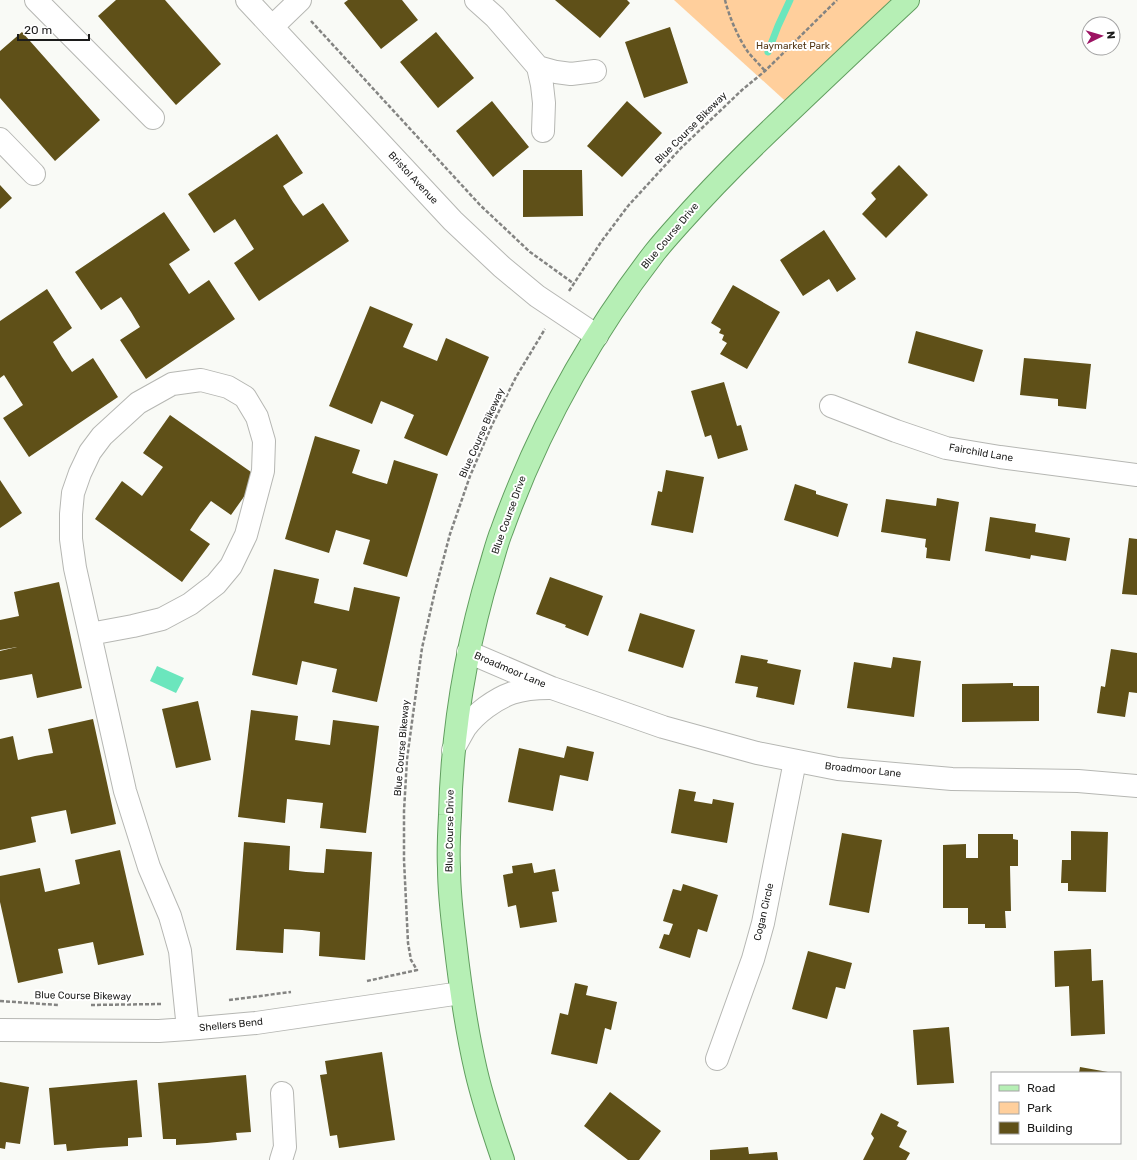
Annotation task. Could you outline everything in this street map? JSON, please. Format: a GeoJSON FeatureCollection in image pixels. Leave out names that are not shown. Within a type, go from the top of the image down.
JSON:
{"type":"FeatureCollection","features":[{"type":"Feature","properties":{"kind":"main road","name":"Blue Course Drive"},"geometry":{"type":"LineString","coordinates":[[503,1160],[489,1118],[477,1074],[461,993],[452,915],[449,867],[451,786],[460,702],[468,652],[485,584],[501,532],[525,471],[565,389],[596,336],[623,295],[656,250],[698,202],[750,150],[908,0]]}},
{"type":"Feature","properties":{"kind":"street"},"geometry":{"type":"LineString","coordinates":[[36,0],[153,118]]}},
{"type":"Feature","properties":{"kind":"street","name":"Bristol Avenue"},"geometry":{"type":"LineString","coordinates":[[247,0],[453,220],[502,267],[537,296],[596,336]]}},
{"type":"Feature","properties":{"kind":"street"},"geometry":{"type":"LineString","coordinates":[[476,0],[495,17],[538,67],[544,103],[543,131]]}},
{"type":"Feature","properties":{"kind":"street"},"geometry":{"type":"LineString","coordinates":[[272,27],[298,2]]}},
{"type":"Feature","properties":{"kind":"street"},"geometry":{"type":"LineString","coordinates":[[538,67],[571,74],[595,71]]}},
{"type":"Feature","properties":{"kind":"street"},"geometry":{"type":"LineString","coordinates":[[0,139],[34,174]]}},
{"type":"Feature","properties":{"kind":"street"},"geometry":{"type":"LineString","coordinates":[[90,634],[162,619],[190,604],[216,584],[231,566],[246,534],[263,471],[264,441],[257,417],[245,397],[228,386],[201,380],[172,384],[138,403],[102,436],[90,452],[73,493],[71,514],[71,539],[75,568],[125,791],[149,867],[170,916],[180,951],[188,1029]]}},
{"type":"Feature","properties":{"kind":"street","name":"Fairchild Lane"},"geometry":{"type":"LineString","coordinates":[[831,406],[946,448],[1000,457],[1137,475]]}},
{"type":"Feature","properties":{"kind":"street","name":"Broadmoor Lane"},"geometry":{"type":"LineString","coordinates":[[468,652],[552,688],[663,727],[756,753],[795,761],[838,769],[952,779],[1078,781],[1137,786]]}},
{"type":"Feature","properties":{"kind":"street","name":"Broadmoor Lane"},"geometry":{"type":"LineString","coordinates":[[454,750],[466,726],[496,701],[512,693],[524,690],[552,688]]}},
{"type":"Feature","properties":{"kind":"street","name":"Cogan Circle"},"geometry":{"type":"LineString","coordinates":[[717,1059],[753,959],[763,923],[795,761]]}},
{"type":"Feature","properties":{"kind":"street","name":"Shellers Bend"},"geometry":{"type":"LineString","coordinates":[[0,1030],[159,1031],[188,1029],[256,1023],[461,993]]}},
{"type":"Feature","properties":{"kind":"street"},"geometry":{"type":"LineString","coordinates":[[281,1160],[285,1146],[282,1093]]}},
{"type":"Feature","properties":{"kind":"path"},"geometry":{"type":"LineString","coordinates":[[725,0],[743,45],[765,71]]}},
{"type":"Feature","properties":{"kind":"path","name":"Blue Course Bikeway"},"geometry":{"type":"LineString","coordinates":[[298,2],[480,205],[530,252],[573,283],[628,206],[657,173],[681,148],[742,90],[765,71],[837,0]]}},
{"type":"Feature","properties":{"kind":"path","name":"Blue Course Bikeway"},"geometry":{"type":"LineString","coordinates":[[361,982],[417,970],[411,960],[408,943],[404,860],[404,818],[407,759],[422,648],[450,534],[470,476],[492,425],[516,377],[542,335]]}},
{"type":"Feature","properties":{"kind":"path"},"geometry":{"type":"LineString","coordinates":[[229,1000],[291,992]]}},
{"type":"Feature","properties":{"kind":"path","name":"Blue Course Bikeway"},"geometry":{"type":"LineString","coordinates":[[0,1001],[62,1006]]}},
{"type":"Feature","properties":{"kind":"path","name":"Blue Course Bikeway"},"geometry":{"type":"LineString","coordinates":[[85,1005],[165,1004]]}},
{"type":"Feature","properties":{"kind":"green space","name":"Haymarket Park"},"geometry":{"type":"Polygon","coordinates":[[[674,0],[908,0],[793,108],[674,0]]]}},
{"type":"Feature","properties":{"kind":"shaded area"},"geometry":{"type":"Polygon","coordinates":[[[157,666],[184,678],[176,693],[150,681],[157,666]]]}},
{"type":"Feature","properties":{"kind":"building"},"geometry":{"type":"Polygon","coordinates":[[[116,0],[165,0],[221,64],[176,105],[98,16],[116,0]]]}},
{"type":"Feature","properties":{"kind":"building"},"geometry":{"type":"Polygon","coordinates":[[[348,0],[402,0],[418,20],[381,49],[344,3],[348,0]]]}},
{"type":"Feature","properties":{"kind":"building"},"geometry":{"type":"Polygon","coordinates":[[[555,0],[627,0],[630,3],[600,38],[555,0]]]}},
{"type":"Feature","properties":{"kind":"building"},"geometry":{"type":"Polygon","coordinates":[[[670,27],[688,83],[644,98],[625,42],[670,27]]]}},
{"type":"Feature","properties":{"kind":"building"},"geometry":{"type":"Polygon","coordinates":[[[22,32],[100,120],[55,161],[0,98],[0,51],[22,32]]]}},
{"type":"Feature","properties":{"kind":"building"},"geometry":{"type":"Polygon","coordinates":[[[436,32],[474,78],[438,108],[400,62],[436,32]]]}},
{"type":"Feature","properties":{"kind":"building"},"geometry":{"type":"Polygon","coordinates":[[[492,101],[529,147],[493,177],[456,131],[492,101]]]}},
{"type":"Feature","properties":{"kind":"building"},"geometry":{"type":"Polygon","coordinates":[[[627,101],[662,133],[622,177],[587,146],[627,101]]]}},
{"type":"Feature","properties":{"kind":"building"},"geometry":{"type":"Polygon","coordinates":[[[277,134],[303,173],[283,186],[293,202],[303,216],[323,203],[349,241],[259,301],[234,263],[254,249],[235,219],[214,233],[188,194],[277,134]]]}},
{"type":"Feature","properties":{"kind":"building"},"geometry":{"type":"Polygon","coordinates":[[[899,165],[928,195],[886,238],[862,214],[876,199],[871,193],[899,165]]]}},
{"type":"Feature","properties":{"kind":"building"},"geometry":{"type":"Polygon","coordinates":[[[523,170],[582,170],[583,216],[523,217],[523,170]]]}},
{"type":"Feature","properties":{"kind":"building"},"geometry":{"type":"Polygon","coordinates":[[[0,185],[12,198],[0,209],[0,185]]]}},
{"type":"Feature","properties":{"kind":"building"},"geometry":{"type":"Polygon","coordinates":[[[164,212],[190,250],[169,264],[189,294],[209,280],[235,319],[146,379],[120,340],[140,327],[131,312],[121,297],[101,310],[75,272],[164,212]]]}},
{"type":"Feature","properties":{"kind":"building"},"geometry":{"type":"Polygon","coordinates":[[[824,230],[856,279],[837,292],[829,279],[803,296],[780,260],[824,230]]]}},
{"type":"Feature","properties":{"kind":"building"},"geometry":{"type":"Polygon","coordinates":[[[733,285],[780,312],[747,369],[720,354],[727,343],[722,340],[724,335],[719,333],[721,329],[711,323],[733,285]]]}},
{"type":"Feature","properties":{"kind":"building"},"geometry":{"type":"Polygon","coordinates":[[[47,289],[72,328],[53,342],[62,357],[72,372],[93,358],[118,397],[29,457],[3,418],[23,405],[4,375],[0,378],[0,321],[47,289]]]}},
{"type":"Feature","properties":{"kind":"building"},"geometry":{"type":"Polygon","coordinates":[[[370,306],[413,324],[403,347],[437,361],[446,338],[489,357],[447,456],[404,438],[414,415],[398,408],[381,401],[372,424],[329,406],[370,306]]]}},
{"type":"Feature","properties":{"kind":"building"},"geometry":{"type":"Polygon","coordinates":[[[916,331],[983,350],[974,382],[908,363],[916,331]]]}},
{"type":"Feature","properties":{"kind":"building"},"geometry":{"type":"Polygon","coordinates":[[[1024,358],[1091,364],[1086,409],[1058,406],[1058,399],[1020,395],[1024,358]]]}},
{"type":"Feature","properties":{"kind":"building"},"geometry":{"type":"Polygon","coordinates":[[[724,382],[737,426],[741,425],[748,450],[718,459],[711,435],[705,437],[691,391],[724,382]]]}},
{"type":"Feature","properties":{"kind":"building"},"geometry":{"type":"Polygon","coordinates":[[[170,415],[258,477],[231,515],[211,501],[200,515],[190,530],[210,544],[182,582],[95,519],[122,481],[142,496],[163,467],[143,453],[170,415]]]}},
{"type":"Feature","properties":{"kind":"building"},"geometry":{"type":"Polygon","coordinates":[[[315,436],[360,450],[352,473],[370,479],[387,484],[394,460],[438,474],[407,577],[363,564],[370,540],[336,530],[329,553],[285,539],[315,436]]]}},
{"type":"Feature","properties":{"kind":"building"},"geometry":{"type":"Polygon","coordinates":[[[666,470],[704,477],[693,533],[651,525],[658,491],[662,492],[666,470]]]}},
{"type":"Feature","properties":{"kind":"building"},"geometry":{"type":"Polygon","coordinates":[[[0,480],[22,513],[0,528],[0,480]]]}},
{"type":"Feature","properties":{"kind":"building"},"geometry":{"type":"Polygon","coordinates":[[[795,484],[816,491],[816,494],[848,504],[838,537],[784,520],[795,484]]]}},
{"type":"Feature","properties":{"kind":"building"},"geometry":{"type":"Polygon","coordinates":[[[937,498],[959,502],[950,561],[926,558],[926,539],[881,532],[886,499],[936,506],[937,498]]]}},
{"type":"Feature","properties":{"kind":"building"},"geometry":{"type":"Polygon","coordinates":[[[990,517],[1036,524],[1035,532],[1070,538],[1066,561],[1031,555],[1030,559],[985,551],[990,517]]]}},
{"type":"Feature","properties":{"kind":"building"},"geometry":{"type":"Polygon","coordinates":[[[1129,538],[1137,539],[1137,595],[1122,594],[1129,538]]]}},
{"type":"Feature","properties":{"kind":"building"},"geometry":{"type":"Polygon","coordinates":[[[274,569],[319,579],[314,603],[349,611],[354,587],[400,597],[377,702],[332,692],[337,669],[302,661],[297,685],[252,675],[274,569]]]}},
{"type":"Feature","properties":{"kind":"building"},"geometry":{"type":"Polygon","coordinates":[[[550,577],[603,596],[588,636],[565,627],[566,625],[536,614],[550,577]]]}},
{"type":"Feature","properties":{"kind":"building"},"geometry":{"type":"Polygon","coordinates":[[[59,582],[82,688],[37,698],[32,674],[0,680],[0,651],[17,647],[0,650],[0,620],[19,616],[14,592],[59,582]]]}},
{"type":"Feature","properties":{"kind":"building"},"geometry":{"type":"Polygon","coordinates":[[[640,613],[695,630],[683,668],[628,651],[640,613]]]}},
{"type":"Feature","properties":{"kind":"building"},"geometry":{"type":"Polygon","coordinates":[[[1111,649],[1137,653],[1137,693],[1129,692],[1125,717],[1097,713],[1101,686],[1105,687],[1111,649]]]}},
{"type":"Feature","properties":{"kind":"building"},"geometry":{"type":"Polygon","coordinates":[[[741,655],[768,660],[767,663],[801,670],[794,705],[756,697],[758,687],[735,683],[741,655]]]}},
{"type":"Feature","properties":{"kind":"building"},"geometry":{"type":"Polygon","coordinates":[[[893,657],[921,661],[914,717],[847,708],[854,662],[891,668],[893,657]]]}},
{"type":"Feature","properties":{"kind":"building"},"geometry":{"type":"Polygon","coordinates":[[[1013,683],[1013,686],[1039,686],[1039,721],[962,722],[962,684],[1013,683]]]}},
{"type":"Feature","properties":{"kind":"building"},"geometry":{"type":"Polygon","coordinates":[[[198,701],[211,760],[176,768],[162,709],[198,701]]]}},
{"type":"Feature","properties":{"kind":"building"},"geometry":{"type":"Polygon","coordinates":[[[251,710],[298,716],[295,740],[330,745],[333,720],[379,726],[366,833],[320,828],[323,803],[287,799],[285,823],[238,817],[251,710]]]}},
{"type":"Feature","properties":{"kind":"building"},"geometry":{"type":"Polygon","coordinates":[[[93,719],[116,824],[71,834],[66,810],[31,817],[36,842],[0,850],[0,739],[13,736],[18,760],[53,753],[48,729],[93,719]]]}},
{"type":"Feature","properties":{"kind":"building"},"geometry":{"type":"Polygon","coordinates":[[[567,746],[594,752],[588,781],[560,775],[553,811],[508,802],[519,748],[564,758],[567,746]]]}},
{"type":"Feature","properties":{"kind":"building"},"geometry":{"type":"Polygon","coordinates":[[[679,789],[696,792],[694,801],[712,804],[713,799],[734,803],[727,843],[671,833],[679,789]]]}},
{"type":"Feature","properties":{"kind":"building"},"geometry":{"type":"Polygon","coordinates":[[[1071,831],[1108,832],[1106,892],[1068,891],[1068,883],[1061,883],[1062,860],[1071,860],[1071,831]]]}},
{"type":"Feature","properties":{"kind":"building"},"geometry":{"type":"Polygon","coordinates":[[[842,833],[882,840],[869,913],[829,905],[842,833]]]}},
{"type":"Feature","properties":{"kind":"building"},"geometry":{"type":"Polygon","coordinates":[[[978,834],[1013,834],[1013,839],[1018,840],[1018,866],[1010,866],[1011,911],[1005,911],[1006,928],[985,928],[985,924],[968,924],[968,908],[943,908],[943,845],[966,844],[966,858],[978,858],[978,834]]]}},
{"type":"Feature","properties":{"kind":"building"},"geometry":{"type":"Polygon","coordinates":[[[244,842],[290,846],[289,870],[306,872],[324,873],[326,849],[372,852],[365,960],[319,956],[320,932],[302,930],[284,929],[283,953],[236,950],[244,842]]]}},
{"type":"Feature","properties":{"kind":"building"},"geometry":{"type":"Polygon","coordinates":[[[120,850],[144,955],[98,965],[93,942],[58,949],[63,973],[18,983],[0,902],[0,876],[40,868],[45,892],[80,884],[75,860],[120,850]]]}},
{"type":"Feature","properties":{"kind":"building"},"geometry":{"type":"Polygon","coordinates":[[[532,863],[534,873],[555,869],[559,891],[552,892],[557,922],[520,928],[516,905],[508,907],[503,875],[513,873],[512,866],[532,863]]]}},
{"type":"Feature","properties":{"kind":"building"},"geometry":{"type":"Polygon","coordinates":[[[683,884],[718,895],[707,932],[698,929],[690,958],[659,948],[664,934],[669,935],[673,924],[663,921],[673,889],[681,891],[683,884]]]}},
{"type":"Feature","properties":{"kind":"building"},"geometry":{"type":"Polygon","coordinates":[[[1091,949],[1092,981],[1103,980],[1105,1034],[1071,1036],[1069,986],[1055,987],[1054,951],[1091,949]]]}},
{"type":"Feature","properties":{"kind":"building"},"geometry":{"type":"Polygon","coordinates":[[[808,951],[852,963],[845,989],[836,987],[827,1019],[792,1009],[808,951]]]}},
{"type":"Feature","properties":{"kind":"building"},"geometry":{"type":"Polygon","coordinates":[[[575,983],[588,986],[586,995],[617,1002],[611,1030],[605,1028],[597,1064],[551,1054],[560,1013],[568,1015],[575,983]]]}},
{"type":"Feature","properties":{"kind":"building"},"geometry":{"type":"Polygon","coordinates":[[[949,1027],[954,1083],[917,1085],[913,1030],[949,1027]]]}},
{"type":"Feature","properties":{"kind":"building"},"geometry":{"type":"Polygon","coordinates":[[[382,1052],[395,1140],[339,1148],[337,1135],[330,1136],[320,1075],[327,1074],[325,1061],[382,1052]]]}},
{"type":"Feature","properties":{"kind":"building"},"geometry":{"type":"Polygon","coordinates":[[[1080,1067],[1108,1072],[1079,1072],[1080,1067]]]}},
{"type":"Feature","properties":{"kind":"building"},"geometry":{"type":"Polygon","coordinates":[[[246,1075],[251,1132],[236,1133],[237,1140],[207,1143],[176,1145],[176,1139],[163,1139],[158,1083],[246,1075]]]}},
{"type":"Feature","properties":{"kind":"building"},"geometry":{"type":"Polygon","coordinates":[[[137,1080],[142,1137],[128,1138],[128,1146],[67,1151],[66,1144],[54,1145],[49,1088],[137,1080]]]}},
{"type":"Feature","properties":{"kind":"building"},"geometry":{"type":"Polygon","coordinates":[[[0,1082],[29,1087],[20,1144],[6,1142],[5,1149],[0,1148],[0,1082]]]}},
{"type":"Feature","properties":{"kind":"building"},"geometry":{"type":"Polygon","coordinates":[[[610,1092],[661,1131],[639,1160],[628,1160],[584,1126],[610,1092]]]}},
{"type":"Feature","properties":{"kind":"building"},"geometry":{"type":"Polygon","coordinates":[[[881,1113],[899,1122],[897,1126],[907,1131],[899,1147],[910,1153],[906,1160],[863,1160],[874,1138],[871,1134],[881,1113]]]}},
{"type":"Feature","properties":{"kind":"building"},"geometry":{"type":"Polygon","coordinates":[[[748,1147],[749,1154],[777,1152],[778,1160],[710,1160],[710,1150],[748,1147]]]}},
{"type":"Feature","properties":{"kind":"waterway"},"geometry":{"type":"LineString","coordinates":[[768,52],[790,0]]}}]}
